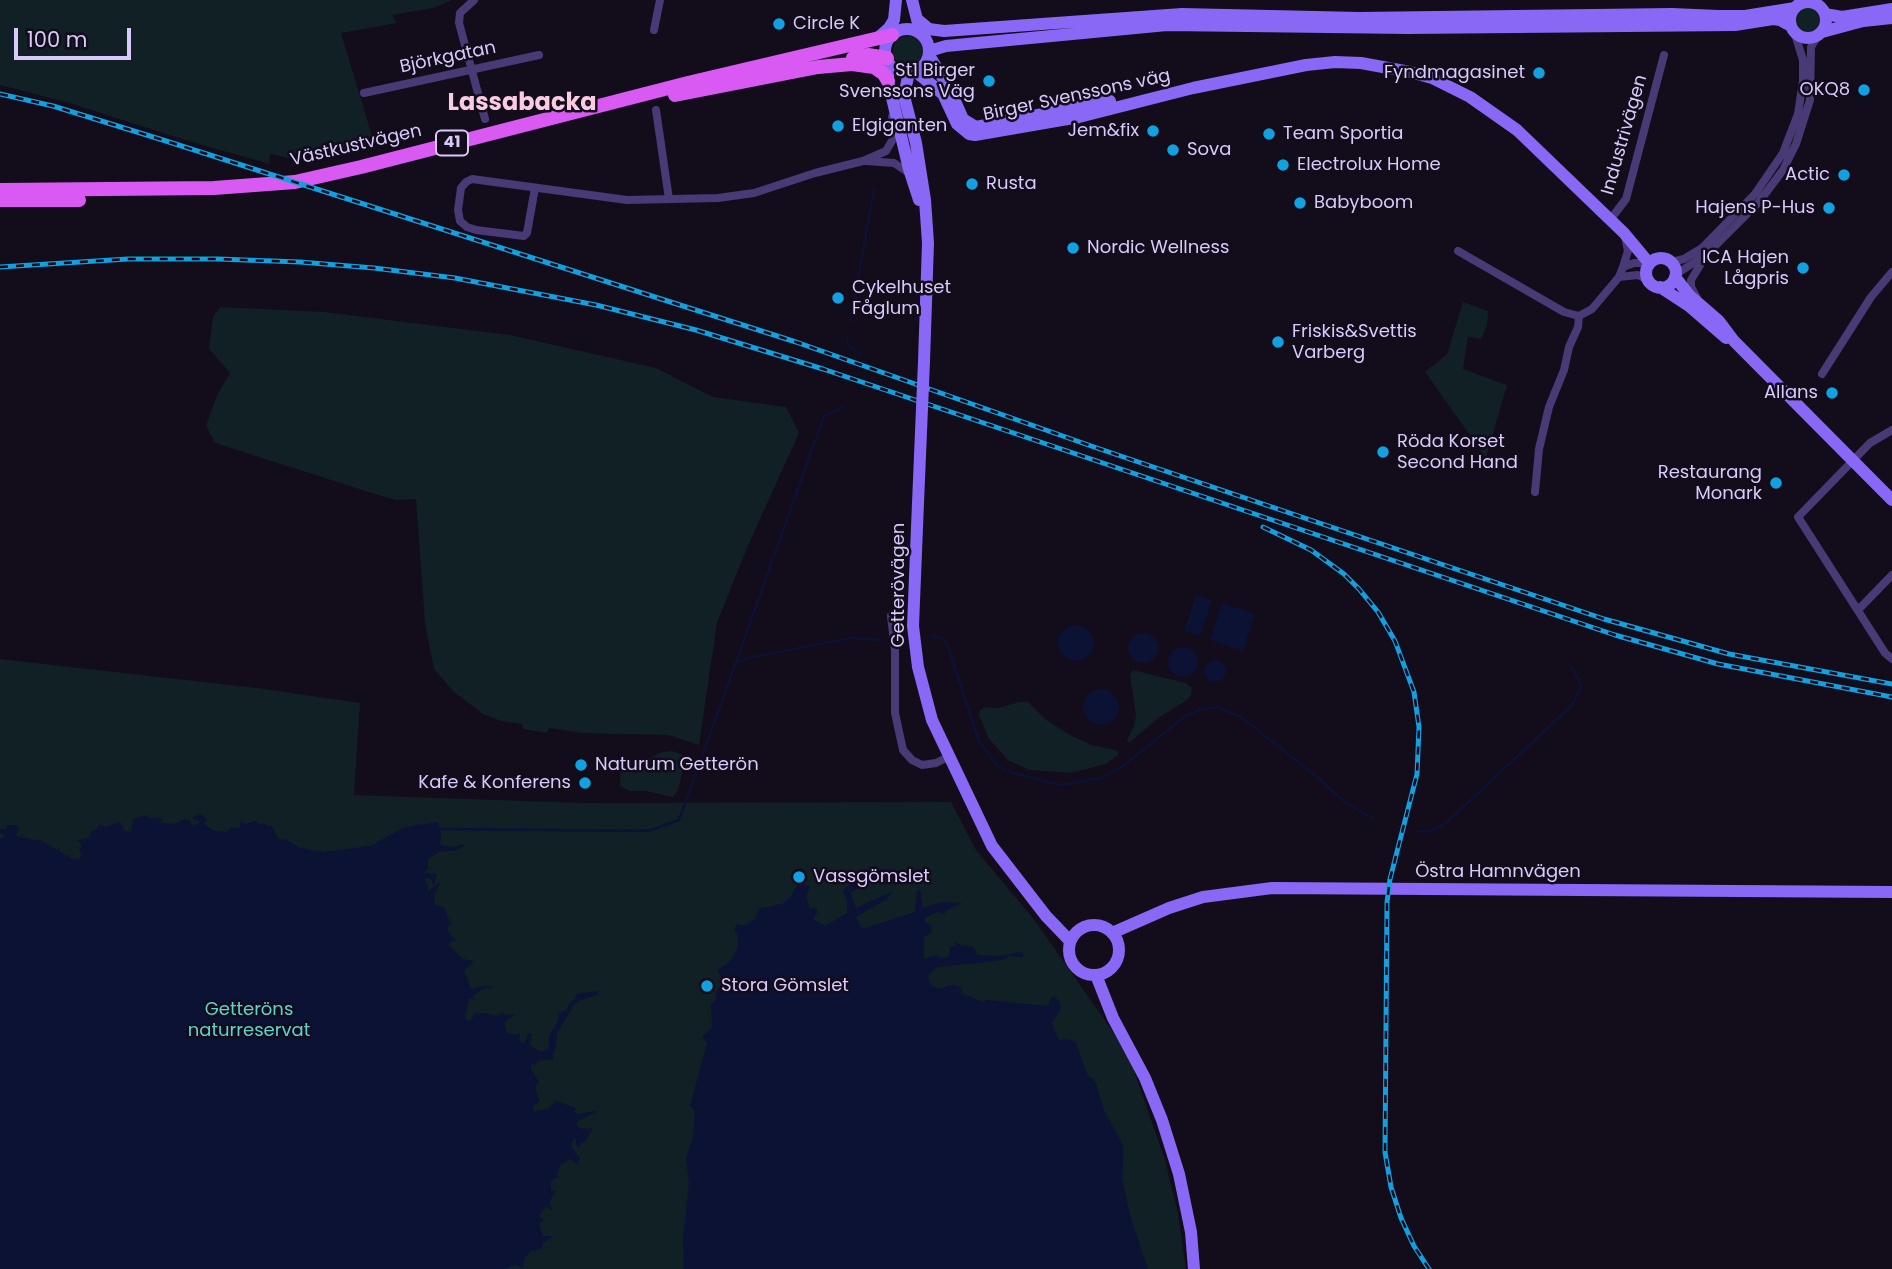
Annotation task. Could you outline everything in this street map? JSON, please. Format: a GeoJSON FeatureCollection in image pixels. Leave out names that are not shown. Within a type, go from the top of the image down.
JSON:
{"type":"FeatureCollection","features":[{"type":"Feature","properties":{"kind":"main road","name":"41"},"geometry":{"type":"LineString","coordinates":[[867,43],[894,33]]}},
{"type":"Feature","properties":{"kind":"main road","name":"Västkustvägen"},"geometry":{"type":"LineString","coordinates":[[0,190],[214,188],[295,181],[361,167],[688,83],[867,43]]}},
{"type":"Feature","properties":{"kind":"main road","name":"Västkustvägen"},"geometry":{"type":"LineString","coordinates":[[0,200],[214,197],[298,189],[669,97],[818,68],[860,56],[887,60]]}},
{"type":"Feature","properties":{"kind":"main road","name":"Västkustvägen"},"geometry":{"type":"LineString","coordinates":[[818,68],[869,65],[879,70],[889,87]]}},
{"type":"Feature","properties":{"kind":"street"},"geometry":{"type":"LineString","coordinates":[[474,0],[463,8],[459,18],[485,119]]}},
{"type":"Feature","properties":{"kind":"street"},"geometry":{"type":"LineString","coordinates":[[654,30],[660,0]]}},
{"type":"Feature","properties":{"kind":"street"},"geometry":{"type":"LineString","coordinates":[[887,60],[887,44],[901,15],[898,0]]}},
{"type":"Feature","properties":{"kind":"street"},"geometry":{"type":"LineString","coordinates":[[867,43],[889,28],[898,0]]}},
{"type":"Feature","properties":{"kind":"street"},"geometry":{"type":"LineString","coordinates":[[912,0],[929,53],[924,65],[912,72]]}},
{"type":"Feature","properties":{"kind":"street"},"geometry":{"type":"LineString","coordinates":[[917,19],[923,26],[935,31],[1182,14],[1359,19],[1672,14],[1745,16],[1811,2],[1842,18],[1892,9]]}},
{"type":"Feature","properties":{"kind":"street"},"geometry":{"type":"LineString","coordinates":[[1623,267],[1634,263],[1649,264],[1691,256],[1755,194],[1783,153],[1798,114],[1803,81],[1802,60],[1791,16],[1798,4]]}},
{"type":"Feature","properties":{"kind":"street"},"geometry":{"type":"LineString","coordinates":[[1660,287],[1669,285],[1675,276],[1707,254],[1759,202],[1789,159],[1810,100],[1811,47],[1826,23],[1820,7]]}},
{"type":"Feature","properties":{"kind":"street"},"geometry":{"type":"LineString","coordinates":[[929,53],[946,46],[1167,25],[1394,29],[1735,25],[1773,19],[1780,20],[1807,38],[1863,21],[1892,18]]}},
{"type":"Feature","properties":{"kind":"street"},"geometry":{"type":"LineString","coordinates":[[923,35],[936,39],[999,28]]}},
{"type":"Feature","properties":{"kind":"street","name":"41"},"geometry":{"type":"LineString","coordinates":[[894,33],[912,29],[923,35]]}},
{"type":"Feature","properties":{"kind":"street","name":"Birger Svenssons väg"},"geometry":{"type":"LineString","coordinates":[[929,53],[963,119],[976,127],[1136,96],[1194,88]]}},
{"type":"Feature","properties":{"kind":"street","name":"Björkgatan"},"geometry":{"type":"LineString","coordinates":[[364,93],[539,55]]}},
{"type":"Feature","properties":{"kind":"street","name":"Industrivägen"},"geometry":{"type":"LineString","coordinates":[[1611,220],[1626,199],[1664,55]]}},
{"type":"Feature","properties":{"kind":"street","name":"41"},"geometry":{"type":"LineString","coordinates":[[887,60],[895,68],[912,72]]}},
{"type":"Feature","properties":{"kind":"street","name":"Getterövägen"},"geometry":{"type":"LineString","coordinates":[[887,60],[889,87],[911,149],[912,177],[927,227]]}},
{"type":"Feature","properties":{"kind":"street","name":"Birger Svenssons väg"},"geometry":{"type":"LineString","coordinates":[[912,72],[943,94],[957,124],[969,134],[975,135],[1079,117],[1194,88],[1306,65],[1361,63],[1410,72],[1449,86],[1505,120],[1611,220],[1649,264]]}},
{"type":"Feature","properties":{"kind":"street","name":"Getterövägen"},"geometry":{"type":"LineString","coordinates":[[912,72],[904,96],[911,149],[927,227],[929,262],[913,603],[915,646],[927,705],[992,846],[1046,916],[1070,941]]}},
{"type":"Feature","properties":{"kind":"street"},"geometry":{"type":"LineString","coordinates":[[886,150],[893,139],[889,87]]}},
{"type":"Feature","properties":{"kind":"street"},"geometry":{"type":"LineString","coordinates":[[656,110],[669,199]]}},
{"type":"Feature","properties":{"kind":"street"},"geometry":{"type":"LineString","coordinates":[[535,188],[527,233],[524,236],[467,228],[460,221],[458,210],[461,188],[468,180],[535,188],[611,199],[718,198],[754,193],[863,161],[886,150],[911,149]]}},
{"type":"Feature","properties":{"kind":"street"},"geometry":{"type":"LineString","coordinates":[[888,162],[911,149]]}},
{"type":"Feature","properties":{"kind":"street"},"geometry":{"type":"LineString","coordinates":[[863,161],[888,162],[903,167],[912,177]]}},
{"type":"Feature","properties":{"kind":"street"},"geometry":{"type":"LineString","coordinates":[[1458,251],[1564,312],[1579,316],[1592,309],[1619,277],[1628,251],[1624,233]]}},
{"type":"Feature","properties":{"kind":"street","name":"Birger Svenssons väg"},"geometry":{"type":"LineString","coordinates":[[1624,233],[1666,260]]}},
{"type":"Feature","properties":{"kind":"street"},"geometry":{"type":"LineString","coordinates":[[1703,306],[1691,287],[1691,280],[1707,254]]}},
{"type":"Feature","properties":{"kind":"street"},"geometry":{"type":"LineString","coordinates":[[1666,260],[1683,288],[1719,321],[1734,341],[1892,500]]}},
{"type":"Feature","properties":{"kind":"street"},"geometry":{"type":"LineString","coordinates":[[1648,280],[1646,270],[1649,264]]}},
{"type":"Feature","properties":{"kind":"street"},"geometry":{"type":"LineString","coordinates":[[1822,374],[1871,297],[1892,272]]}},
{"type":"Feature","properties":{"kind":"street"},"geometry":{"type":"LineString","coordinates":[[1619,277],[1638,275],[1648,280],[1689,306],[1719,334],[1734,341]]}},
{"type":"Feature","properties":{"kind":"street"},"geometry":{"type":"LineString","coordinates":[[1535,492],[1539,449],[1549,407],[1564,370],[1579,316]]}},
{"type":"Feature","properties":{"kind":"street"},"geometry":{"type":"LineString","coordinates":[[1892,430],[1870,443],[1798,517],[1885,653],[1892,659]]}},
{"type":"Feature","properties":{"kind":"street"},"geometry":{"type":"LineString","coordinates":[[1858,610],[1892,575]]}},
{"type":"Feature","properties":{"kind":"street"},"geometry":{"type":"LineString","coordinates":[[891,616],[895,650],[895,713],[900,740],[907,756],[922,765],[936,763],[950,756]]}},
{"type":"Feature","properties":{"kind":"street","name":"Östra Hamnvägen"},"geometry":{"type":"LineString","coordinates":[[1112,933],[1168,908],[1203,897],[1272,888],[1892,892]]}},
{"type":"Feature","properties":{"kind":"street"},"geometry":{"type":"LineString","coordinates":[[1092,925],[1103,926],[1112,933],[1118,942],[1118,959],[1111,968],[1096,975],[1085,974],[1076,968],[1069,952],[1070,941],[1077,932],[1092,925]]}},
{"type":"Feature","properties":{"kind":"street"},"geometry":{"type":"LineString","coordinates":[[1096,975],[1113,1018],[1145,1078],[1162,1120],[1179,1174],[1191,1232],[1194,1269]]}},
{"type":"Feature","properties":{"kind":"green space"},"geometry":{"type":"Polygon","coordinates":[[[0,0],[452,0],[434,8],[392,15],[397,23],[341,33],[376,149],[336,149],[325,153],[311,149],[305,154],[289,158],[270,154],[269,164],[69,103],[0,85],[0,0]]]}},
{"type":"Feature","properties":{"kind":"green space"},"geometry":{"type":"Polygon","coordinates":[[[1808,6],[1818,10],[1822,20],[1818,30],[1808,34],[1798,30],[1794,20],[1798,10],[1808,6]]]}},
{"type":"Feature","properties":{"kind":"green space"},"geometry":{"type":"Polygon","coordinates":[[[908,36],[914,37],[922,45],[922,57],[914,65],[908,66],[902,65],[894,57],[893,51],[894,45],[902,37],[908,36]]]}},
{"type":"Feature","properties":{"kind":"green space"},"geometry":{"type":"Polygon","coordinates":[[[1463,302],[1488,311],[1487,326],[1481,339],[1468,337],[1463,369],[1507,385],[1486,458],[1425,372],[1447,354],[1463,302]]]}},
{"type":"Feature","properties":{"kind":"green space"},"geometry":{"type":"Polygon","coordinates":[[[220,307],[324,312],[510,335],[656,368],[713,397],[786,407],[799,433],[747,548],[717,623],[699,745],[668,735],[582,733],[549,728],[547,733],[523,729],[522,724],[501,721],[483,714],[454,692],[434,669],[425,624],[416,499],[396,500],[378,495],[215,443],[206,426],[217,395],[230,373],[209,349],[213,317],[220,307]]]}},
{"type":"Feature","properties":{"kind":"green space","name":"Getteröns naturreservat"},"geometry":{"type":"Polygon","coordinates":[[[0,659],[257,688],[360,703],[354,795],[583,803],[951,802],[976,850],[1033,918],[1131,1062],[1165,1160],[1178,1213],[1186,1269],[0,1269],[0,659]]]}},
{"type":"Feature","properties":{"kind":"green space"},"geometry":{"type":"Polygon","coordinates":[[[1133,670],[1186,683],[1192,688],[1191,696],[1161,716],[1129,743],[1127,740],[1136,715],[1130,675],[1133,670]]]}},
{"type":"Feature","properties":{"kind":"green space"},"geometry":{"type":"Polygon","coordinates":[[[1028,702],[1045,719],[1070,735],[1119,753],[1106,764],[1071,773],[1029,770],[1008,760],[989,739],[979,716],[980,710],[984,707],[998,708],[1028,702]]]}},
{"type":"Feature","properties":{"kind":"green space"},"geometry":{"type":"Polygon","coordinates":[[[672,751],[683,755],[685,762],[678,790],[673,797],[646,791],[630,791],[620,786],[621,764],[639,763],[662,752],[672,751]]]}},
{"type":"Feature","properties":{"kind":"water"},"geometry":{"type":"Polygon","coordinates":[[[1196,595],[1212,600],[1200,636],[1184,631],[1196,595]]]}},
{"type":"Feature","properties":{"kind":"water"},"geometry":{"type":"Polygon","coordinates":[[[1222,603],[1255,614],[1243,651],[1210,640],[1222,603]]]}},
{"type":"Feature","properties":{"kind":"water"},"geometry":{"type":"Polygon","coordinates":[[[1076,625],[1089,630],[1094,643],[1089,656],[1076,661],[1063,656],[1058,643],[1063,630],[1076,625]]]}},
{"type":"Feature","properties":{"kind":"water"},"geometry":{"type":"Polygon","coordinates":[[[1143,633],[1154,637],[1158,648],[1154,659],[1143,663],[1132,659],[1128,648],[1132,637],[1143,633]]]}},
{"type":"Feature","properties":{"kind":"water"},"geometry":{"type":"Polygon","coordinates":[[[1183,647],[1194,651],[1198,662],[1194,673],[1183,677],[1172,673],[1168,662],[1172,651],[1183,647]]]}},
{"type":"Feature","properties":{"kind":"water"},"geometry":{"type":"Polygon","coordinates":[[[1215,660],[1223,663],[1226,671],[1223,679],[1215,682],[1207,679],[1204,671],[1207,663],[1215,660]]]}},
{"type":"Feature","properties":{"kind":"water"},"geometry":{"type":"Polygon","coordinates":[[[1101,689],[1114,694],[1119,707],[1114,720],[1101,725],[1088,720],[1083,707],[1088,694],[1101,689]]]}},
{"type":"Feature","properties":{"kind":"water"},"geometry":{"type":"Polygon","coordinates":[[[201,814],[207,819],[204,824],[214,831],[227,832],[231,827],[239,828],[240,821],[245,824],[255,821],[261,825],[264,823],[272,826],[282,840],[280,842],[286,839],[300,848],[323,852],[370,846],[405,827],[438,822],[440,845],[464,846],[457,850],[439,852],[428,859],[428,869],[423,873],[437,874],[434,886],[431,879],[424,878],[428,891],[441,882],[434,895],[435,905],[445,908],[452,924],[447,927],[456,941],[451,941],[449,946],[463,959],[474,961],[464,971],[471,989],[496,986],[482,989],[473,996],[474,999],[469,999],[465,1019],[470,1021],[475,1014],[483,1013],[497,1016],[502,1013],[516,1014],[506,1020],[507,1033],[518,1035],[520,1032],[519,1042],[524,1043],[529,1033],[532,1034],[530,1045],[541,1052],[548,1049],[549,1036],[558,1021],[559,1013],[566,1010],[577,994],[599,991],[597,995],[574,1005],[557,1033],[552,1054],[554,1059],[538,1061],[535,1065],[531,1063],[531,1069],[539,1082],[535,1088],[540,1101],[533,1107],[534,1111],[547,1109],[557,1101],[575,1108],[574,1112],[577,1114],[597,1111],[577,1122],[582,1129],[593,1128],[580,1148],[576,1145],[576,1139],[573,1139],[571,1147],[580,1158],[577,1164],[570,1159],[561,1165],[557,1174],[559,1177],[551,1180],[551,1190],[556,1191],[550,1201],[552,1211],[546,1206],[539,1216],[544,1220],[539,1224],[543,1236],[554,1236],[543,1243],[542,1249],[531,1251],[524,1259],[523,1268],[515,1265],[503,1269],[0,1269],[0,839],[6,836],[0,833],[0,829],[6,829],[7,825],[16,825],[20,828],[16,835],[18,837],[43,841],[57,850],[60,847],[59,851],[70,855],[70,858],[78,859],[82,856],[79,850],[82,845],[77,840],[89,838],[92,830],[96,830],[99,825],[108,826],[119,822],[124,831],[131,832],[133,819],[147,815],[149,818],[162,818],[159,822],[163,823],[176,824],[183,819],[190,821],[193,827],[200,822],[192,818],[201,814]]]}},
{"type":"Feature","properties":{"kind":"water"},"geometry":{"type":"Polygon","coordinates":[[[873,869],[878,873],[851,893],[856,908],[893,891],[887,899],[856,917],[862,929],[915,912],[917,891],[920,889],[923,908],[942,902],[962,903],[944,914],[937,912],[925,918],[925,922],[931,925],[932,932],[924,937],[924,959],[938,955],[939,958],[949,957],[950,947],[956,946],[955,942],[974,947],[977,955],[1003,956],[1023,953],[1023,957],[1009,956],[1003,960],[937,967],[928,976],[931,986],[942,989],[948,985],[956,985],[962,988],[961,993],[983,1002],[987,1000],[1048,1006],[1054,996],[1060,1002],[1061,1009],[1052,1023],[1059,1040],[1068,1039],[1076,1043],[1087,1074],[1095,1081],[1104,1110],[1124,1147],[1122,1178],[1130,1215],[1148,1269],[684,1269],[683,1239],[689,1183],[686,1158],[693,1138],[695,1111],[690,1106],[707,1043],[702,1037],[712,1027],[711,1005],[716,1000],[716,991],[722,984],[722,977],[717,971],[730,961],[738,947],[738,936],[734,929],[737,924],[744,926],[754,920],[760,908],[782,904],[791,896],[798,883],[810,886],[806,896],[810,909],[815,907],[818,911],[813,919],[825,926],[847,913],[847,900],[843,892],[845,888],[873,869]]]}},
{"type":"Feature","properties":{"kind":"waterway"},"geometry":{"type":"LineString","coordinates":[[850,322],[874,190]]}},
{"type":"Feature","properties":{"kind":"waterway"},"geometry":{"type":"LineString","coordinates":[[847,338],[849,347],[860,353]]}},
{"type":"Feature","properties":{"kind":"waterway"},"geometry":{"type":"LineString","coordinates":[[736,662],[824,416],[844,407]]}},
{"type":"Feature","properties":{"kind":"waterway"},"geometry":{"type":"LineString","coordinates":[[931,636],[944,639],[948,646],[979,741],[997,765],[1010,772],[1061,785],[1101,778],[1123,766],[1184,717],[1201,709],[1217,707],[1241,717],[1347,804],[1373,818]]}},
{"type":"Feature","properties":{"kind":"waterway"},"geometry":{"type":"LineString","coordinates":[[440,829],[648,831],[679,820],[736,662],[851,638],[882,640]]}},
{"type":"Feature","properties":{"kind":"waterway"},"geometry":{"type":"LineString","coordinates":[[1418,831],[1427,832],[1444,825],[1572,705],[1581,688],[1571,666]]}},
{"type":"Feature","properties":{"kind":"railway"},"geometry":{"type":"LineString","coordinates":[[0,94],[53,106],[166,141],[796,342],[1094,447],[1604,619],[1729,654],[1892,684]]}},
{"type":"Feature","properties":{"kind":"railway"},"geometry":{"type":"LineString","coordinates":[[0,267],[128,259],[300,262],[455,278],[596,305],[696,330],[823,369],[1615,635],[1718,664],[1892,697]]}},
{"type":"Feature","properties":{"kind":"railway"},"geometry":{"type":"LineString","coordinates":[[1263,527],[1311,550],[1344,574],[1359,589],[1378,612],[1395,641],[1414,692],[1419,727],[1417,774],[1390,879],[1387,902],[1385,1152],[1391,1187],[1401,1218],[1429,1269]]}},
{"type":"Feature","properties":{"kind":"place","name":"Circle K"},"geometry":{"type":"Point","coordinates":[779,24]}},
{"type":"Feature","properties":{"kind":"place","name":"Fyndmagasinet"},"geometry":{"type":"Point","coordinates":[1539,73]}},
{"type":"Feature","properties":{"kind":"place","name":"St1 Birger Svenssons Väg"},"geometry":{"type":"Point","coordinates":[989,81]}},
{"type":"Feature","properties":{"kind":"place","name":"OKQ8"},"geometry":{"type":"Point","coordinates":[1864,90]}},
{"type":"Feature","properties":{"kind":"place","name":"Elgiganten"},"geometry":{"type":"Point","coordinates":[838,126]}},
{"type":"Feature","properties":{"kind":"place","name":"Jem&fix"},"geometry":{"type":"Point","coordinates":[1153,131]}},
{"type":"Feature","properties":{"kind":"place","name":"Team Sportia"},"geometry":{"type":"Point","coordinates":[1269,134]}},
{"type":"Feature","properties":{"kind":"place","name":"Sova"},"geometry":{"type":"Point","coordinates":[1173,150]}},
{"type":"Feature","properties":{"kind":"place","name":"Electrolux Home"},"geometry":{"type":"Point","coordinates":[1283,165]}},
{"type":"Feature","properties":{"kind":"place","name":"Actic"},"geometry":{"type":"Point","coordinates":[1844,175]}},
{"type":"Feature","properties":{"kind":"place","name":"Rusta"},"geometry":{"type":"Point","coordinates":[972,184]}},
{"type":"Feature","properties":{"kind":"place","name":"Babyboom"},"geometry":{"type":"Point","coordinates":[1300,203]}},
{"type":"Feature","properties":{"kind":"place","name":"Hajens P-Hus"},"geometry":{"type":"Point","coordinates":[1829,208]}},
{"type":"Feature","properties":{"kind":"place","name":"Nordic Wellness"},"geometry":{"type":"Point","coordinates":[1073,248]}},
{"type":"Feature","properties":{"kind":"place","name":"ICA Hajen Lågpris"},"geometry":{"type":"Point","coordinates":[1803,268]}},
{"type":"Feature","properties":{"kind":"place","name":"Cykelhuset Fåglum"},"geometry":{"type":"Point","coordinates":[838,298]}},
{"type":"Feature","properties":{"kind":"place","name":"Friskis&Svettis Varberg"},"geometry":{"type":"Point","coordinates":[1278,342]}},
{"type":"Feature","properties":{"kind":"place","name":"Allans"},"geometry":{"type":"Point","coordinates":[1832,393]}},
{"type":"Feature","properties":{"kind":"place","name":"Röda Korset Second Hand"},"geometry":{"type":"Point","coordinates":[1383,452]}},
{"type":"Feature","properties":{"kind":"place","name":"Restaurang Monark"},"geometry":{"type":"Point","coordinates":[1776,483]}},
{"type":"Feature","properties":{"kind":"place","name":"Naturum Getterön"},"geometry":{"type":"Point","coordinates":[581,765]}},
{"type":"Feature","properties":{"kind":"place","name":"Kafe & Konferens"},"geometry":{"type":"Point","coordinates":[585,783]}},
{"type":"Feature","properties":{"kind":"place","name":"Vassgömslet"},"geometry":{"type":"Point","coordinates":[799,877]}},
{"type":"Feature","properties":{"kind":"place","name":"Stora Gömslet"},"geometry":{"type":"Point","coordinates":[707,986]}},
{"type":"Feature","properties":{"kind":"district","name":"Lassabacka"},"geometry":{"type":"Point","coordinates":[522,104]}}]}
